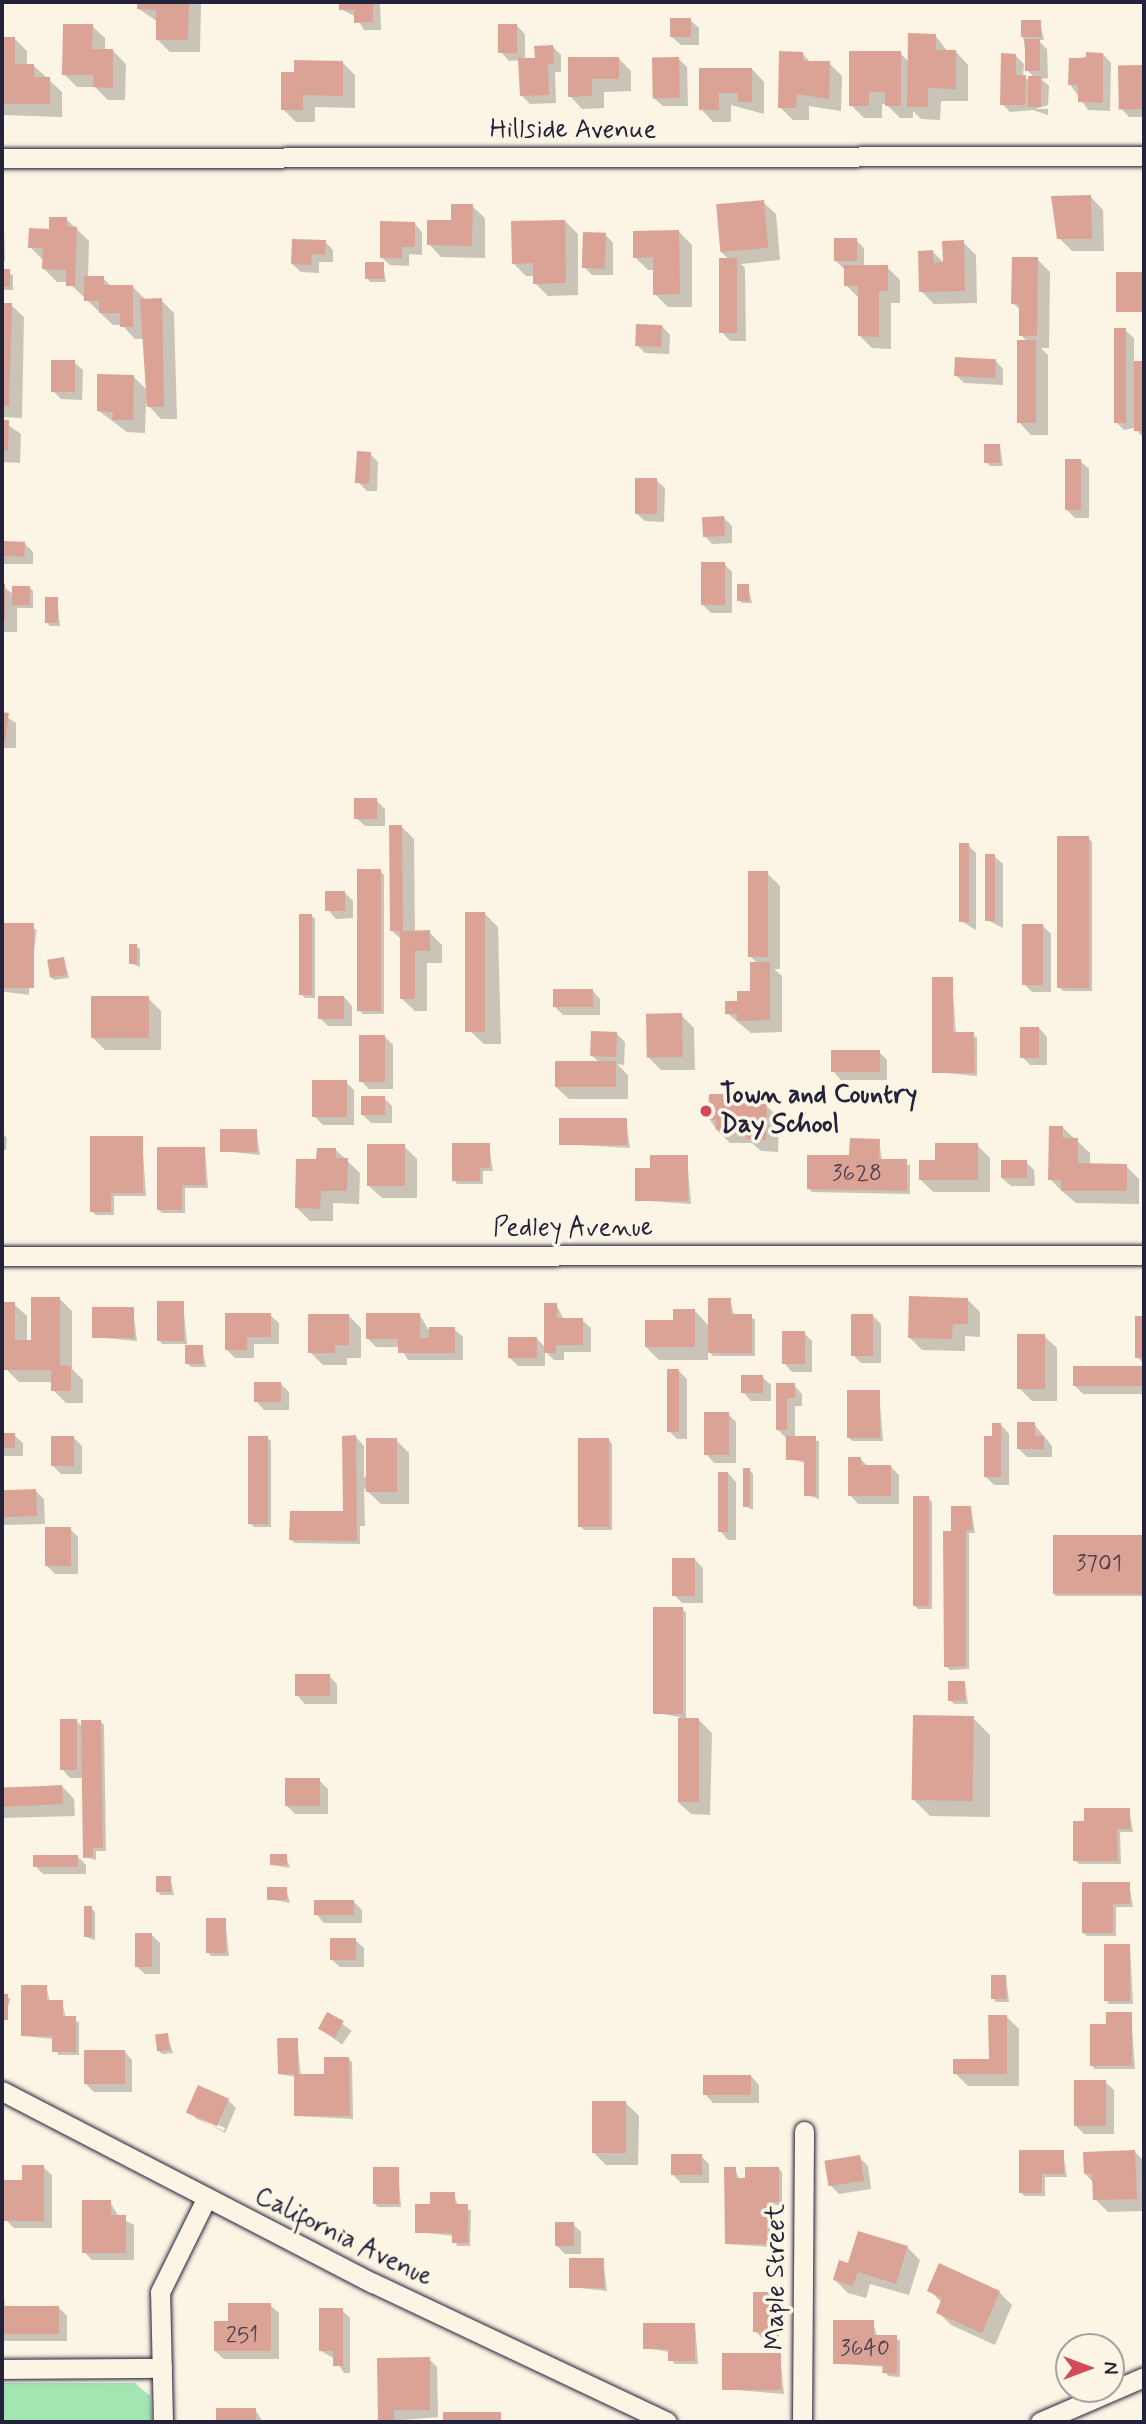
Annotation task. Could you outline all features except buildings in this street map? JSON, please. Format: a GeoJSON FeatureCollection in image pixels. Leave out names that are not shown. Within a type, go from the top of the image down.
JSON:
{"type":"FeatureCollection","features":[{"type":"Feature","properties":{"kind":"street","name":"Hillside Avenue"},"geometry":{"type":"LineString","coordinates":[[2,158],[1144,156]]}},
{"type":"Feature","properties":{"kind":"street","name":"Pedley Avenue"},"geometry":{"type":"LineString","coordinates":[[2,1256],[1144,1255]]}},
{"type":"Feature","properties":{"kind":"street","name":"California Avenue"},"geometry":{"type":"LineString","coordinates":[[2,2091],[206,2199],[667,2422]]}},
{"type":"Feature","properties":{"kind":"street","name":"Maple Street"},"geometry":{"type":"LineString","coordinates":[[802,2422],[804,2131]]}},
{"type":"Feature","properties":{"kind":"street"},"geometry":{"type":"LineString","coordinates":[[163,2422],[160,2292],[206,2199]]}},
{"type":"Feature","properties":{"kind":"street"},"geometry":{"type":"LineString","coordinates":[[2,2369],[162,2368]]}},
{"type":"Feature","properties":{"kind":"street"},"geometry":{"type":"LineString","coordinates":[[1040,2422],[1144,2377]]}},
{"type":"Feature","properties":{"kind":"green space"},"geometry":{"type":"Polygon","coordinates":[[[2,2383],[135,2383],[150,2396],[152,2422],[2,2422],[2,2383]]]}},
{"type":"Feature","properties":{"kind":"place","name":"Town and Country Day School"},"geometry":{"type":"Point","coordinates":[706,1111]}}]}
